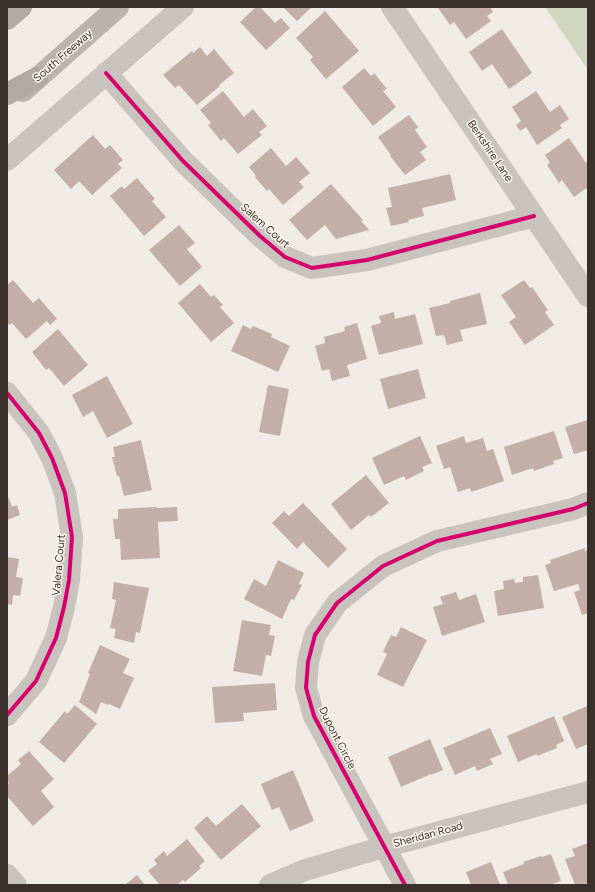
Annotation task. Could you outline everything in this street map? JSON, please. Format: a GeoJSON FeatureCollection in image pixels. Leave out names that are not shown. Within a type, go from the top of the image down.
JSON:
{"type":"FeatureCollection","features":[{"type":"Feature","properties":{"kind":"highway"},"geometry":{"type":"LineString","coordinates":[[7,19],[21,7]]}},
{"type":"Feature","properties":{"kind":"highway"},"geometry":{"type":"LineString","coordinates":[[7,94],[37,78]]}},
{"type":"Feature","properties":{"kind":"main road","name":"South Freeway"},"geometry":{"type":"LineString","coordinates":[[7,105],[118,7]]}},
{"type":"Feature","properties":{"kind":"street"},"geometry":{"type":"LineString","coordinates":[[7,160],[183,7]]}},
{"type":"Feature","properties":{"kind":"street","name":"Berkshire Lane"},"geometry":{"type":"LineString","coordinates":[[392,7],[588,296]]}},
{"type":"Feature","properties":{"kind":"street","name":"Salem Court"},"geometry":{"type":"LineString","coordinates":[[106,73],[183,161],[260,236],[285,257],[312,268],[367,260],[534,216]]}},
{"type":"Feature","properties":{"kind":"street","name":"Valera Court"},"geometry":{"type":"LineString","coordinates":[[7,393],[39,434],[52,458],[66,493],[72,537],[69,580],[56,638],[36,681],[7,715]]}},
{"type":"Feature","properties":{"kind":"street","name":"Dupont Circle"},"geometry":{"type":"LineString","coordinates":[[405,885],[314,716],[306,688],[308,662],[315,635],[338,603],[383,566],[437,542],[573,509],[588,503]]}},
{"type":"Feature","properties":{"kind":"street","name":"Sheridan Road"},"geometry":{"type":"LineString","coordinates":[[270,885],[304,870],[384,846],[588,792]]}},
{"type":"Feature","properties":{"kind":"street"},"geometry":{"type":"LineString","coordinates":[[7,875],[16,885]]}},
{"type":"Feature","properties":{"kind":"green space"},"geometry":{"type":"Polygon","coordinates":[[[545,7],[588,7],[588,70],[545,7]]]}},
{"type":"Feature","properties":{"kind":"building"},"geometry":{"type":"Polygon","coordinates":[[[256,7],[260,7],[275,23],[281,18],[290,28],[266,50],[240,22],[256,7]]]}},
{"type":"Feature","properties":{"kind":"building"},"geometry":{"type":"Polygon","coordinates":[[[283,7],[312,7],[297,21],[283,7]]]}},
{"type":"Feature","properties":{"kind":"building"},"geometry":{"type":"Polygon","coordinates":[[[490,7],[493,12],[487,16],[491,21],[466,39],[454,22],[450,25],[438,8],[490,7]]]}},
{"type":"Feature","properties":{"kind":"building"},"geometry":{"type":"Polygon","coordinates":[[[325,11],[359,51],[326,79],[310,60],[313,57],[296,38],[325,11]]]}},
{"type":"Feature","properties":{"kind":"building"},"geometry":{"type":"Polygon","coordinates":[[[502,29],[532,73],[509,89],[492,64],[482,71],[469,52],[502,29]]]}},
{"type":"Feature","properties":{"kind":"building"},"geometry":{"type":"Polygon","coordinates":[[[200,47],[207,56],[214,49],[234,73],[197,105],[179,85],[175,88],[163,75],[192,51],[193,53],[200,47]]]}},
{"type":"Feature","properties":{"kind":"building"},"geometry":{"type":"Polygon","coordinates":[[[364,68],[371,76],[374,73],[387,89],[383,91],[396,107],[373,126],[342,87],[364,68]]]}},
{"type":"Feature","properties":{"kind":"building"},"geometry":{"type":"Polygon","coordinates":[[[223,91],[244,117],[253,109],[267,126],[259,132],[262,135],[238,154],[224,138],[221,141],[208,125],[211,123],[200,110],[223,91]]]}},
{"type":"Feature","properties":{"kind":"building"},"geometry":{"type":"Polygon","coordinates":[[[536,91],[550,112],[560,105],[569,119],[560,125],[562,128],[537,145],[526,127],[520,131],[516,125],[521,121],[512,107],[536,91]]]}},
{"type":"Feature","properties":{"kind":"building"},"geometry":{"type":"Polygon","coordinates":[[[409,115],[418,127],[415,130],[427,147],[420,152],[426,160],[405,175],[390,156],[391,155],[378,137],[409,115]]]}},
{"type":"Feature","properties":{"kind":"building"},"geometry":{"type":"Polygon","coordinates":[[[93,135],[105,149],[110,145],[123,160],[118,164],[122,168],[92,195],[79,181],[71,189],[54,170],[93,135]]]}},
{"type":"Feature","properties":{"kind":"building"},"geometry":{"type":"Polygon","coordinates":[[[569,138],[586,163],[588,161],[588,187],[574,197],[562,180],[559,183],[547,165],[550,163],[545,155],[569,138]]]}},
{"type":"Feature","properties":{"kind":"building"},"geometry":{"type":"Polygon","coordinates":[[[271,148],[286,166],[296,157],[310,173],[299,182],[304,187],[283,205],[269,189],[267,191],[249,167],[271,148]]]}},
{"type":"Feature","properties":{"kind":"building"},"geometry":{"type":"Polygon","coordinates":[[[450,174],[456,200],[422,208],[424,216],[408,220],[409,222],[391,226],[386,208],[392,207],[388,188],[450,174]]]}},
{"type":"Feature","properties":{"kind":"building"},"geometry":{"type":"Polygon","coordinates":[[[137,178],[155,199],[152,201],[166,217],[144,236],[110,196],[122,186],[124,189],[137,178]]]}},
{"type":"Feature","properties":{"kind":"building"},"geometry":{"type":"Polygon","coordinates":[[[331,184],[363,220],[361,221],[369,230],[336,239],[325,225],[307,240],[289,220],[331,184]]]}},
{"type":"Feature","properties":{"kind":"building"},"geometry":{"type":"Polygon","coordinates":[[[179,225],[195,243],[187,249],[202,267],[180,286],[149,250],[179,225]]]}},
{"type":"Feature","properties":{"kind":"building"},"geometry":{"type":"Polygon","coordinates":[[[13,280],[33,303],[39,298],[57,319],[50,325],[47,321],[26,339],[12,323],[9,325],[7,323],[7,285],[13,280]]]}},
{"type":"Feature","properties":{"kind":"building"},"geometry":{"type":"Polygon","coordinates":[[[524,280],[530,288],[532,287],[548,310],[545,312],[554,325],[525,345],[509,322],[516,317],[501,295],[524,280]]]}},
{"type":"Feature","properties":{"kind":"building"},"geometry":{"type":"Polygon","coordinates":[[[200,284],[211,297],[214,295],[223,305],[220,307],[234,323],[211,342],[178,303],[200,284]]]}},
{"type":"Feature","properties":{"kind":"building"},"geometry":{"type":"Polygon","coordinates":[[[480,293],[487,324],[460,330],[463,341],[447,345],[444,335],[436,336],[429,308],[480,293]]]}},
{"type":"Feature","properties":{"kind":"building"},"geometry":{"type":"Polygon","coordinates":[[[394,312],[395,319],[415,314],[423,344],[379,355],[371,326],[381,323],[379,316],[394,312]]]}},
{"type":"Feature","properties":{"kind":"building"},"geometry":{"type":"Polygon","coordinates":[[[357,323],[367,359],[347,365],[350,376],[332,381],[329,369],[322,371],[315,346],[325,343],[324,337],[345,331],[344,327],[357,323]]]}},
{"type":"Feature","properties":{"kind":"building"},"geometry":{"type":"Polygon","coordinates":[[[243,325],[251,329],[253,326],[272,334],[271,337],[290,346],[278,372],[231,351],[243,325]]]}},
{"type":"Feature","properties":{"kind":"building"},"geometry":{"type":"Polygon","coordinates":[[[58,329],[88,365],[64,386],[49,368],[46,370],[32,352],[58,329]]]}},
{"type":"Feature","properties":{"kind":"building"},"geometry":{"type":"Polygon","coordinates":[[[418,369],[426,398],[388,409],[380,379],[418,369]]]}},
{"type":"Feature","properties":{"kind":"building"},"geometry":{"type":"Polygon","coordinates":[[[107,376],[133,424],[107,438],[93,411],[83,417],[72,395],[107,376]]]}},
{"type":"Feature","properties":{"kind":"building"},"geometry":{"type":"Polygon","coordinates":[[[268,385],[289,389],[280,436],[259,432],[268,385]]]}},
{"type":"Feature","properties":{"kind":"building"},"geometry":{"type":"Polygon","coordinates":[[[588,420],[588,450],[574,454],[565,427],[588,420]]]}},
{"type":"Feature","properties":{"kind":"building"},"geometry":{"type":"Polygon","coordinates":[[[554,431],[563,458],[553,461],[554,464],[534,471],[533,468],[512,475],[504,447],[554,431]]]}},
{"type":"Feature","properties":{"kind":"building"},"geometry":{"type":"Polygon","coordinates":[[[420,436],[432,463],[422,467],[424,471],[406,480],[404,476],[384,485],[372,458],[420,436]]]}},
{"type":"Feature","properties":{"kind":"building"},"geometry":{"type":"Polygon","coordinates":[[[464,436],[466,443],[483,438],[487,451],[493,449],[504,481],[471,492],[470,488],[458,492],[450,467],[444,469],[436,446],[464,436]]]}},
{"type":"Feature","properties":{"kind":"building"},"geometry":{"type":"Polygon","coordinates":[[[141,440],[152,490],[124,496],[112,457],[115,457],[113,447],[141,440]]]}},
{"type":"Feature","properties":{"kind":"building"},"geometry":{"type":"Polygon","coordinates":[[[366,475],[389,503],[371,517],[369,515],[351,530],[331,504],[366,475]]]}},
{"type":"Feature","properties":{"kind":"building"},"geometry":{"type":"Polygon","coordinates":[[[7,494],[12,507],[17,505],[20,515],[7,520],[7,494]]]}},
{"type":"Feature","properties":{"kind":"building"},"geometry":{"type":"Polygon","coordinates":[[[303,503],[347,549],[328,568],[303,542],[297,549],[272,523],[284,511],[289,516],[303,503]]]}},
{"type":"Feature","properties":{"kind":"building"},"geometry":{"type":"Polygon","coordinates":[[[177,507],[178,521],[158,522],[160,558],[121,560],[120,539],[115,539],[113,519],[118,519],[118,509],[177,507]]]}},
{"type":"Feature","properties":{"kind":"building"},"geometry":{"type":"Polygon","coordinates":[[[585,548],[585,551],[588,550],[588,613],[582,615],[574,592],[580,590],[578,584],[554,591],[545,565],[551,563],[550,560],[585,548]]]}},
{"type":"Feature","properties":{"kind":"building"},"geometry":{"type":"Polygon","coordinates":[[[7,557],[19,559],[16,577],[23,578],[20,596],[13,595],[12,605],[7,604],[7,557]]]}},
{"type":"Feature","properties":{"kind":"building"},"geometry":{"type":"Polygon","coordinates":[[[278,560],[304,573],[299,584],[302,585],[294,600],[291,599],[282,619],[244,599],[254,579],[266,586],[278,560]]]}},
{"type":"Feature","properties":{"kind":"building"},"geometry":{"type":"Polygon","coordinates":[[[538,575],[544,608],[498,616],[494,591],[504,589],[503,581],[514,579],[515,583],[523,582],[523,577],[538,575]]]}},
{"type":"Feature","properties":{"kind":"building"},"geometry":{"type":"Polygon","coordinates":[[[114,582],[149,588],[140,633],[136,632],[134,643],[114,638],[116,629],[110,628],[116,600],[112,599],[114,582]]]}},
{"type":"Feature","properties":{"kind":"building"},"geometry":{"type":"Polygon","coordinates":[[[456,592],[459,600],[476,594],[485,622],[442,636],[433,607],[443,604],[440,597],[456,592]]]}},
{"type":"Feature","properties":{"kind":"building"},"geometry":{"type":"Polygon","coordinates":[[[242,620],[271,625],[269,635],[275,636],[271,656],[266,655],[262,676],[233,671],[242,620]]]}},
{"type":"Feature","properties":{"kind":"building"},"geometry":{"type":"Polygon","coordinates":[[[401,627],[427,640],[403,687],[377,675],[387,654],[383,652],[391,635],[396,637],[401,627]]]}},
{"type":"Feature","properties":{"kind":"building"},"geometry":{"type":"Polygon","coordinates":[[[100,645],[130,659],[123,673],[134,678],[120,709],[101,702],[96,714],[79,702],[90,674],[88,673],[100,645]]]}},
{"type":"Feature","properties":{"kind":"building"},"geometry":{"type":"Polygon","coordinates":[[[275,683],[277,710],[243,713],[244,721],[215,723],[212,687],[275,683]]]}},
{"type":"Feature","properties":{"kind":"building"},"geometry":{"type":"Polygon","coordinates":[[[75,705],[97,724],[64,763],[39,742],[65,711],[67,714],[75,705]]]}},
{"type":"Feature","properties":{"kind":"building"},"geometry":{"type":"Polygon","coordinates":[[[587,706],[588,744],[576,749],[562,717],[587,706]]]}},
{"type":"Feature","properties":{"kind":"building"},"geometry":{"type":"Polygon","coordinates":[[[554,716],[564,741],[556,745],[557,748],[518,762],[507,736],[554,716]]]}},
{"type":"Feature","properties":{"kind":"building"},"geometry":{"type":"Polygon","coordinates":[[[490,728],[502,754],[490,759],[493,764],[477,771],[475,766],[455,775],[443,748],[490,728]]]}},
{"type":"Feature","properties":{"kind":"building"},"geometry":{"type":"Polygon","coordinates":[[[430,739],[443,770],[401,787],[388,757],[430,739]]]}},
{"type":"Feature","properties":{"kind":"building"},"geometry":{"type":"Polygon","coordinates":[[[29,751],[54,779],[41,791],[54,807],[33,826],[7,796],[7,786],[9,783],[7,776],[21,764],[18,760],[29,751]]]}},
{"type":"Feature","properties":{"kind":"building"},"geometry":{"type":"Polygon","coordinates":[[[293,770],[314,821],[290,831],[279,807],[272,810],[261,784],[293,770]]]}},
{"type":"Feature","properties":{"kind":"building"},"geometry":{"type":"Polygon","coordinates":[[[242,804],[261,826],[221,860],[194,828],[207,816],[216,826],[242,804]]]}},
{"type":"Feature","properties":{"kind":"building"},"geometry":{"type":"Polygon","coordinates":[[[187,839],[205,861],[199,866],[201,868],[185,882],[183,880],[177,885],[160,885],[148,871],[157,864],[154,860],[164,851],[167,856],[187,839]]]}},
{"type":"Feature","properties":{"kind":"building"},"geometry":{"type":"Polygon","coordinates":[[[588,843],[588,883],[575,885],[565,859],[575,856],[572,849],[588,843]]]}},
{"type":"Feature","properties":{"kind":"building"},"geometry":{"type":"Polygon","coordinates":[[[551,854],[561,881],[549,885],[508,885],[503,872],[524,864],[523,862],[551,854]]]}},
{"type":"Feature","properties":{"kind":"building"},"geometry":{"type":"Polygon","coordinates":[[[491,862],[500,885],[471,885],[466,872],[491,862]]]}},
{"type":"Feature","properties":{"kind":"building"},"geometry":{"type":"Polygon","coordinates":[[[137,875],[145,885],[125,885],[137,875]]]}},
{"type":"Feature","properties":{"kind":"cycle path"},"geometry":{"type":"LineString","coordinates":[[106,73],[183,161],[260,236],[285,257],[312,268],[367,260],[534,216]]}},
{"type":"Feature","properties":{"kind":"cycle path"},"geometry":{"type":"LineString","coordinates":[[7,393],[39,433],[52,458],[65,493],[72,537],[69,580],[56,638],[36,681],[7,715]]}},
{"type":"Feature","properties":{"kind":"cycle path"},"geometry":{"type":"LineString","coordinates":[[405,885],[314,716],[306,688],[308,662],[315,635],[337,603],[383,566],[437,541],[573,509],[588,503]]}}]}
